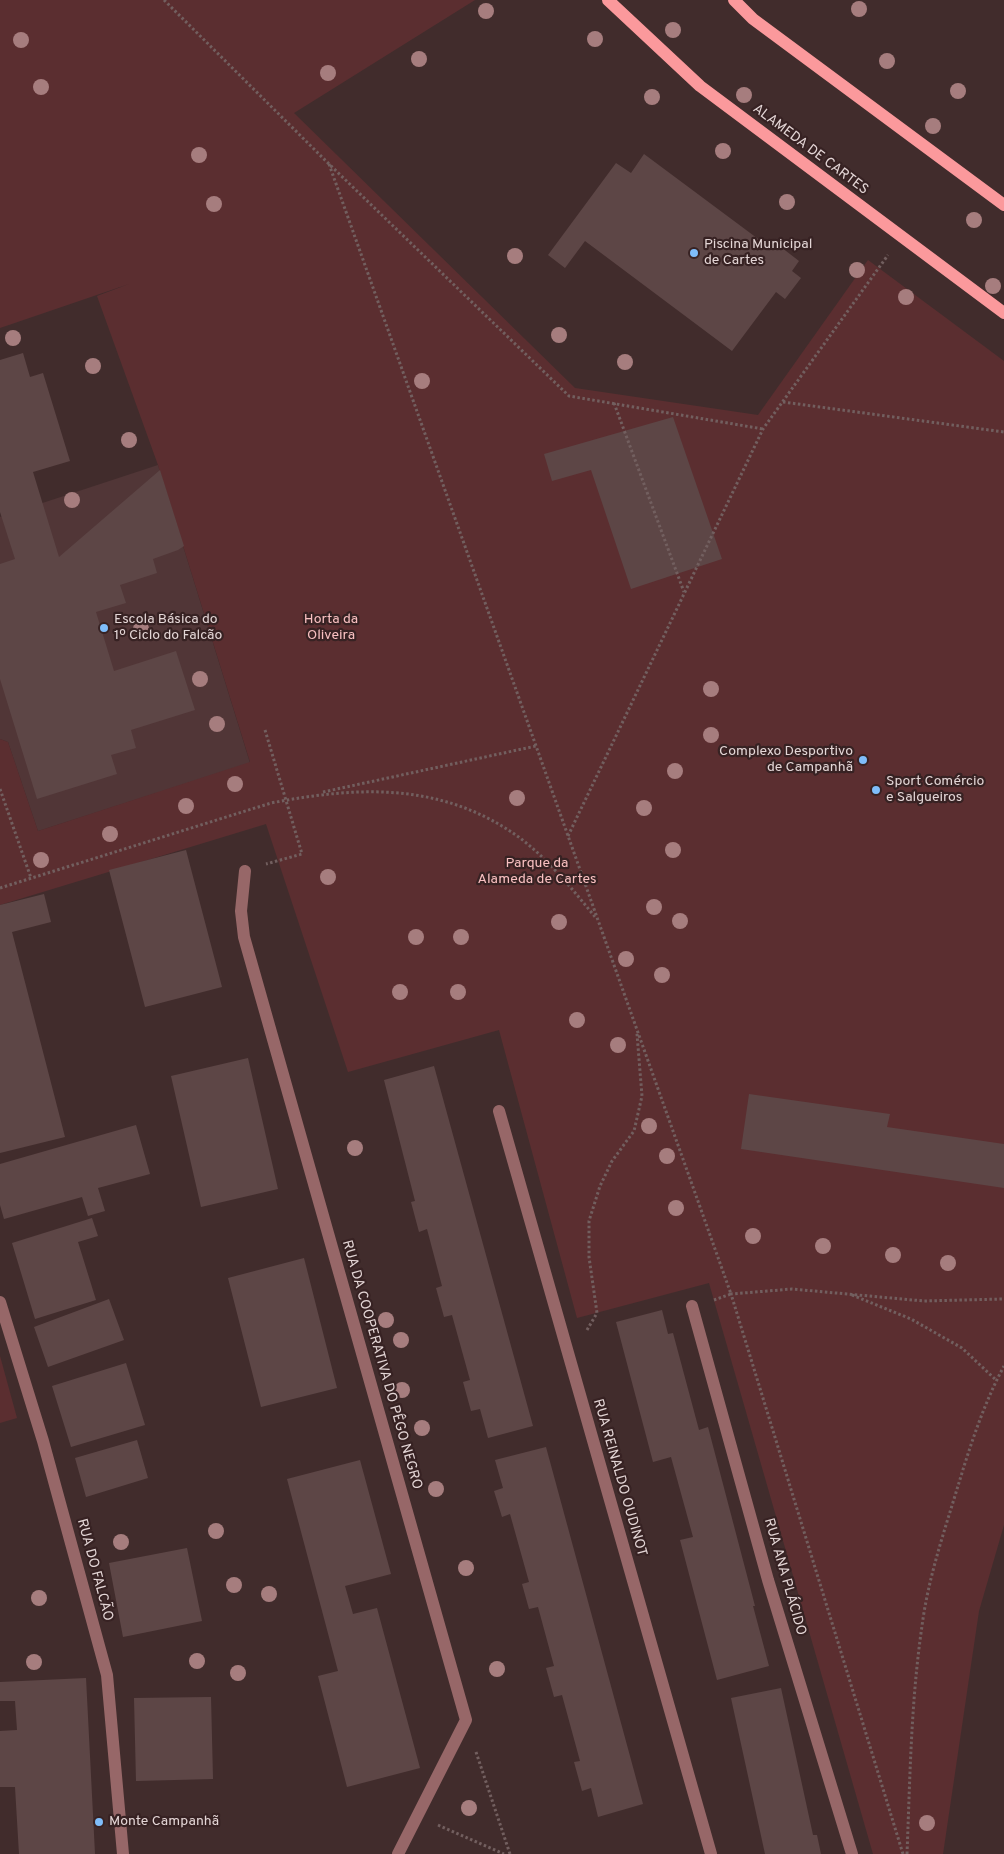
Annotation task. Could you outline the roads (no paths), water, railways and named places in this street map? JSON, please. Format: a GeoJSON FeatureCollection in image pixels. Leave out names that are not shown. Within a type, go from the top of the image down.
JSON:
{"type":"FeatureCollection","features":[{"type":"Feature","properties":{"kind":"main road","name":"ALAMEDA DE CARTES"},"geometry":{"type":"LineString","coordinates":[[608,0],[700,86],[1004,313]]}},
{"type":"Feature","properties":{"kind":"main road"},"geometry":{"type":"LineString","coordinates":[[734,0],[752,18],[1004,205]]}},
{"type":"Feature","properties":{"kind":"street","name":"RUA DA COOPERATIVA DO PÊGO NEGRO"},"geometry":{"type":"LineString","coordinates":[[245,871],[241,911],[244,937],[466,1720],[398,1854]]}},
{"type":"Feature","properties":{"kind":"street","name":"RUA REINALDO OUDINOT"},"geometry":{"type":"LineString","coordinates":[[499,1111],[711,1854]]}},
{"type":"Feature","properties":{"kind":"street","name":"RUA DO FALCÃO"},"geometry":{"type":"LineString","coordinates":[[0,1302],[43,1441],[107,1675],[123,1854]]}},
{"type":"Feature","properties":{"kind":"street","name":"RUA ANA PLÁCIDO"},"geometry":{"type":"LineString","coordinates":[[692,1306],[768,1580],[852,1854]]}},
{"type":"Feature","properties":{"kind":"place","name":"Piscina Municipal de Cartes"},"geometry":{"type":"Point","coordinates":[694,253]}},
{"type":"Feature","properties":{"kind":"place","name":"Escola Básica do 1º Ciclo do Falcão"},"geometry":{"type":"Point","coordinates":[104,628]}},
{"type":"Feature","properties":{"kind":"place","name":"Complexo Desportivo de Campanhã"},"geometry":{"type":"Point","coordinates":[863,760]}},
{"type":"Feature","properties":{"kind":"place","name":"Sport Comércio e Salgueiros"},"geometry":{"type":"Point","coordinates":[876,790]}},
{"type":"Feature","properties":{"kind":"place","name":"Monte Campanhã"},"geometry":{"type":"Point","coordinates":[99,1822]}},
{"type":"Feature","properties":{"kind":"park label","name":"Horta da Oliveira"},"geometry":{"type":"Point","coordinates":[331,628]}},
{"type":"Feature","properties":{"kind":"park label","name":"Parque da Alameda de Cartes"},"geometry":{"type":"Point","coordinates":[537,872]}}]}
